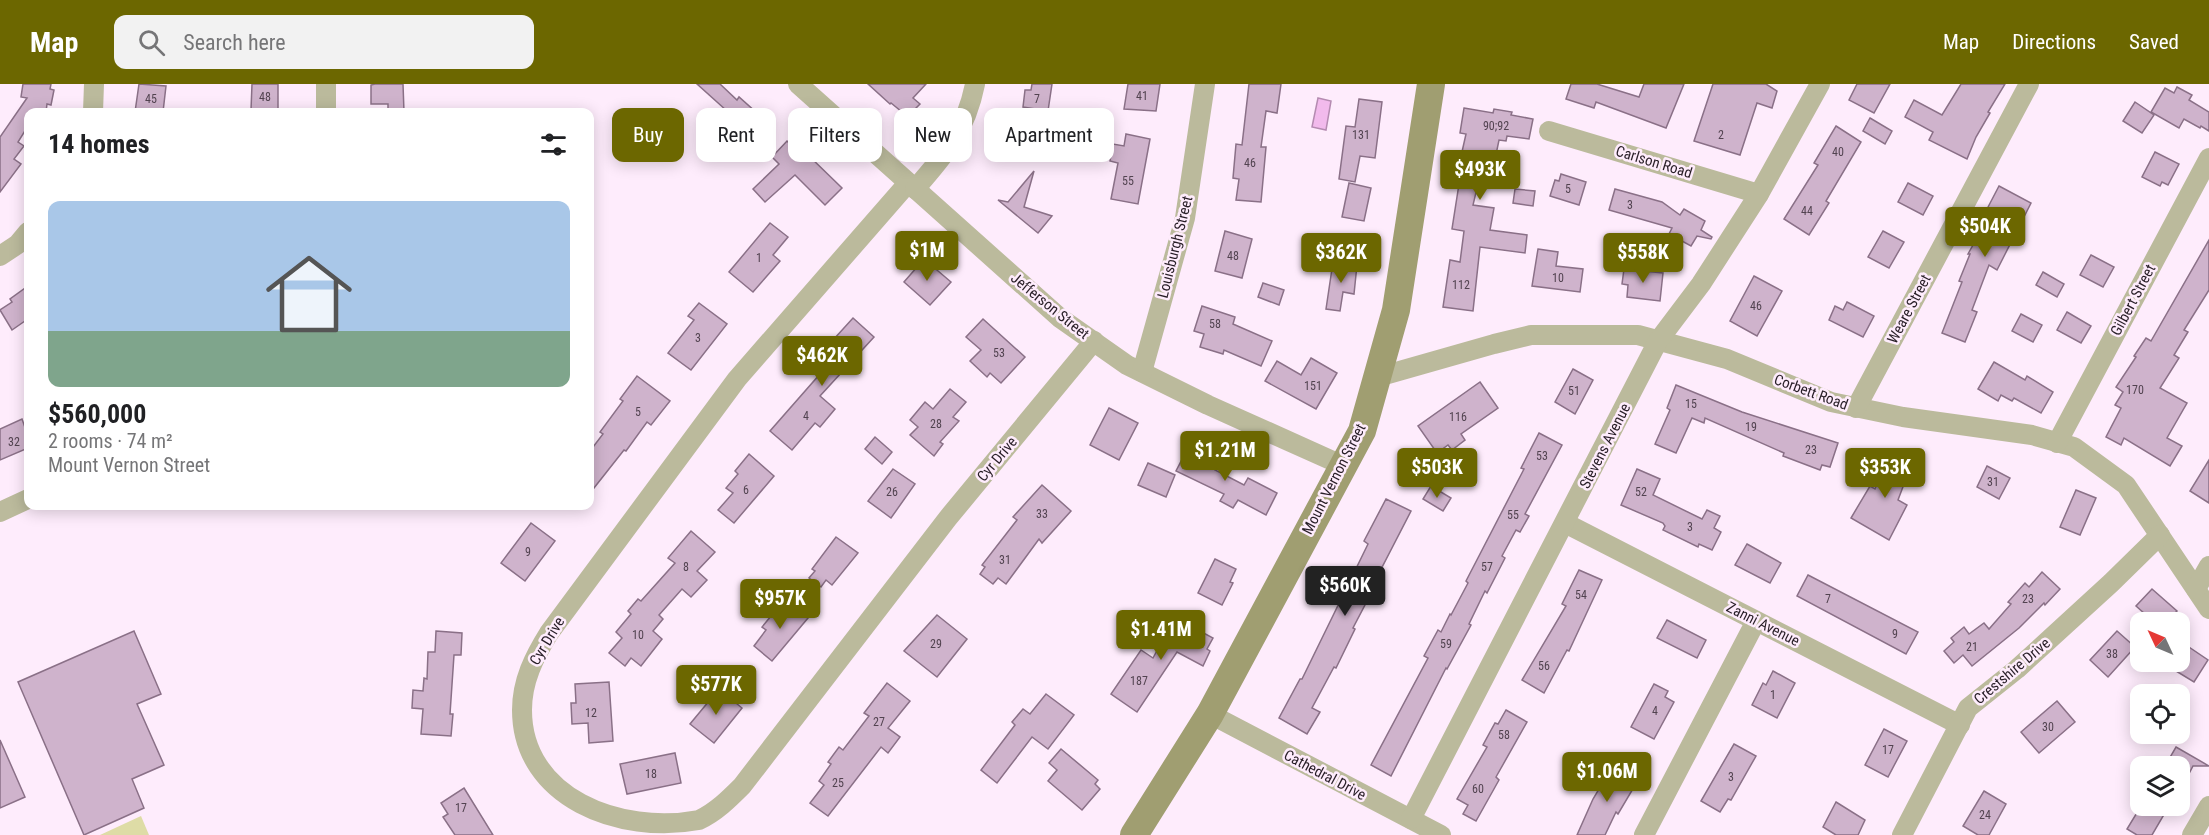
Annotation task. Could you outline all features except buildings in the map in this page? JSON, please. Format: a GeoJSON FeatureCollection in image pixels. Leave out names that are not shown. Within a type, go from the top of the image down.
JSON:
{"type":"FeatureCollection","features":[{"type":"Feature","properties":{"kind":"main road","name":"Mount Vernon Street"},"geometry":{"type":"LineString","coordinates":[[1134,835],[1210,714],[1362,431],[1396,310],[1431,84]]}},
{"type":"Feature","properties":{"kind":"street"},"geometry":{"type":"LineString","coordinates":[[93,108],[94,84]]}},
{"type":"Feature","properties":{"kind":"street"},"geometry":{"type":"LineString","coordinates":[[326,84],[326,108]]}},
{"type":"Feature","properties":{"kind":"street","name":"Jefferson Street"},"geometry":{"type":"LineString","coordinates":[[798,84],[1060,318],[1127,365],[1208,405],[1344,466]]}},
{"type":"Feature","properties":{"kind":"street","name":"Cyr Drive"},"geometry":{"type":"LineString","coordinates":[[975,84],[969,107],[948,151],[912,186],[737,379],[534,656],[524,692],[522,710],[525,737],[534,763],[549,786],[569,806],[592,820],[610,826],[646,832],[673,829],[699,820],[722,805],[742,786],[948,518],[1094,341]]}},
{"type":"Feature","properties":{"kind":"street","name":"Louisburgh Street"},"geometry":{"type":"LineString","coordinates":[[1142,372],[1185,218],[1204,84]]}},
{"type":"Feature","properties":{"kind":"street","name":"Stevens Avenue"},"geometry":{"type":"LineString","coordinates":[[1411,819],[1658,341],[1701,284],[1759,194],[1820,84]]}},
{"type":"Feature","properties":{"kind":"street","name":"Weare Street"},"geometry":{"type":"LineString","coordinates":[[1856,408],[2030,84]]}},
{"type":"Feature","properties":{"kind":"street","name":"Carlson Road"},"geometry":{"type":"LineString","coordinates":[[1549,131],[1759,194]]}},
{"type":"Feature","properties":{"kind":"street","name":"Gilbert Street"},"geometry":{"type":"LineString","coordinates":[[2057,442],[2209,158]]}},
{"type":"Feature","properties":{"kind":"street"},"geometry":{"type":"LineString","coordinates":[[0,256],[18,244],[24,237]]}},
{"type":"Feature","properties":{"kind":"street","name":"Corbett Road"},"geometry":{"type":"LineString","coordinates":[[1378,377],[1531,335],[1638,336],[1727,359],[1831,402],[1903,417],[2032,435],[2074,447],[2126,485],[2209,609]]}},
{"type":"Feature","properties":{"kind":"street"},"geometry":{"type":"LineString","coordinates":[[0,512],[24,501]]}},
{"type":"Feature","properties":{"kind":"street","name":"Zanni Avenue"},"geometry":{"type":"LineString","coordinates":[[1565,523],[1960,724]]}},
{"type":"Feature","properties":{"kind":"street","name":"Crestshire Drive"},"geometry":{"type":"LineString","coordinates":[[1902,835],[1968,708],[2017,669],[2160,535]]}},
{"type":"Feature","properties":{"kind":"street"},"geometry":{"type":"LineString","coordinates":[[2196,589],[2209,566]]}},
{"type":"Feature","properties":{"kind":"street"},"geometry":{"type":"LineString","coordinates":[[1644,835],[1756,621]]}},
{"type":"Feature","properties":{"kind":"street","name":"Cathedral Drive"},"geometry":{"type":"LineString","coordinates":[[1210,714],[1441,835]]}},
{"type":"Feature","properties":{"kind":"street"},"geometry":{"type":"LineString","coordinates":[[2192,835],[2209,806]]}},
{"type":"Feature","properties":{"kind":"shaded area"},"geometry":{"type":"Polygon","coordinates":[[[1318,98],[1331,101],[1326,130],[1312,127],[1318,98]]]}},
{"type":"Feature","properties":{"kind":"shaded area"},"geometry":{"type":"Polygon","coordinates":[[[141,816],[149,835],[100,835],[141,816]]]}}]}
